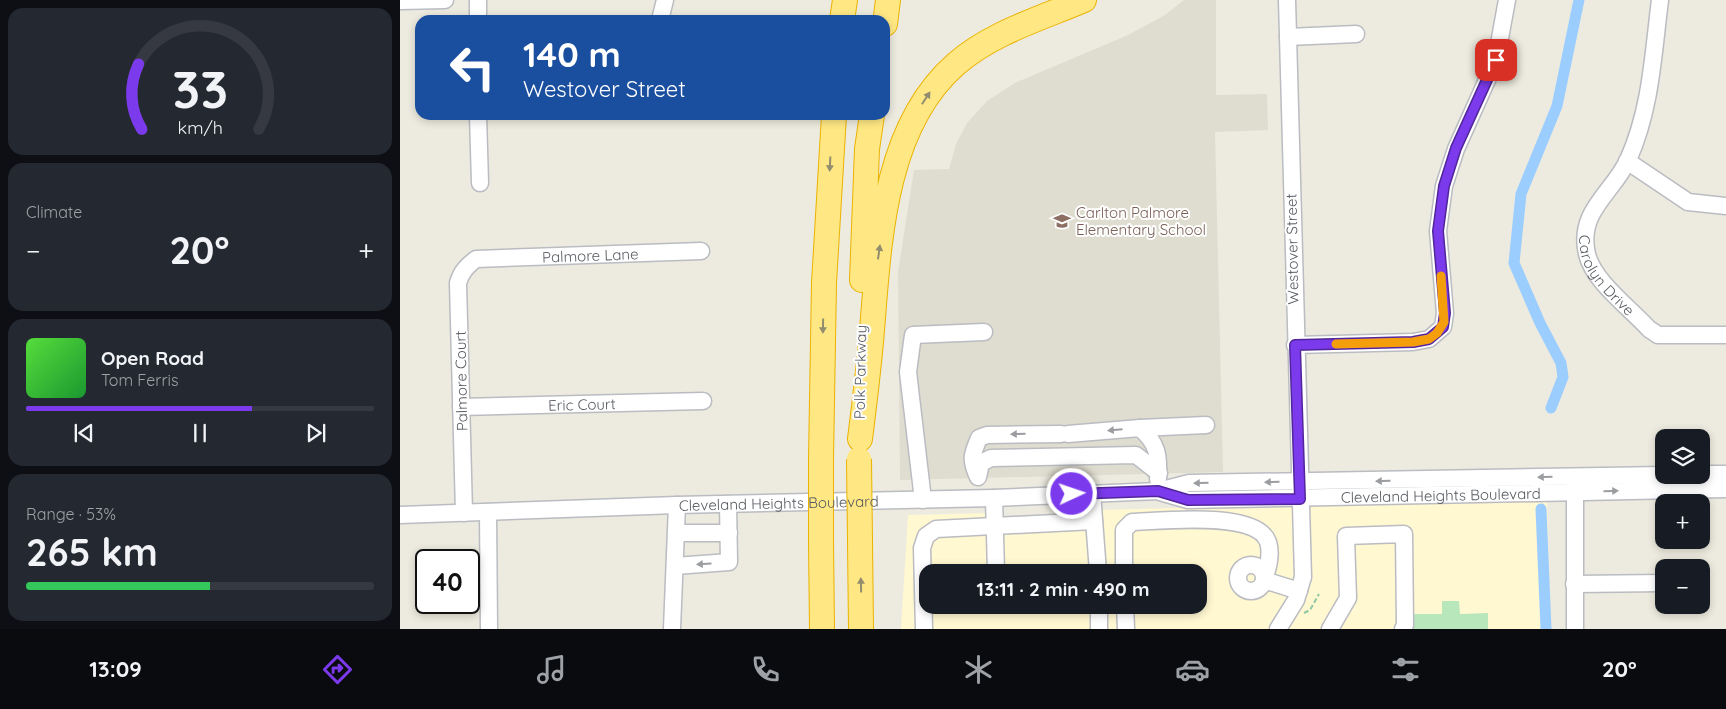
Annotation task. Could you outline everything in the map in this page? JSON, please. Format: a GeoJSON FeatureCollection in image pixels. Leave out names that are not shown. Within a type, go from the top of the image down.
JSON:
{"type":"FeatureCollection","features":[{"type":"Feature","properties":{"kind":"highway"},"geometry":{"type":"LineString","coordinates":[[886,15],[888,0]]}},
{"type":"Feature","properties":{"kind":"highway"},"geometry":{"type":"LineString","coordinates":[[859,449],[868,382],[878,252],[894,170],[914,118],[930,92],[956,64],[989,41],[1084,0]]}},
{"type":"Feature","properties":{"kind":"highway"},"geometry":{"type":"LineString","coordinates":[[822,629],[821,459],[824,283],[834,120]]}},
{"type":"Feature","properties":{"kind":"highway","name":"Polk Parkway"},"geometry":{"type":"LineString","coordinates":[[861,629],[859,449],[862,255],[867,148],[871,120]]}},
{"type":"Feature","properties":{"kind":"street"},"geometry":{"type":"LineString","coordinates":[[400,1],[445,0]]}},
{"type":"Feature","properties":{"kind":"street"},"geometry":{"type":"LineString","coordinates":[[478,0],[478,15]]}},
{"type":"Feature","properties":{"kind":"street"},"geometry":{"type":"LineString","coordinates":[[661,15],[665,0]]}},
{"type":"Feature","properties":{"kind":"street","name":"Westover Street"},"geometry":{"type":"LineString","coordinates":[[1288,0],[1295,345],[1303,578],[1300,592]]}},
{"type":"Feature","properties":{"kind":"street"},"geometry":{"type":"LineString","coordinates":[[1295,345],[1413,342],[1429,339],[1443,327],[1445,313],[1438,231],[1444,186],[1456,148],[1496,60],[1507,0]]}},
{"type":"Feature","properties":{"kind":"street","name":"Carolyn Drive"},"geometry":{"type":"LineString","coordinates":[[1660,0],[1648,99],[1642,124],[1627,161],[1594,206],[1584,240],[1587,256],[1594,272],[1649,329],[1658,334],[1726,335]]}},
{"type":"Feature","properties":{"kind":"street"},"geometry":{"type":"LineString","coordinates":[[1288,36],[1356,34]]}},
{"type":"Feature","properties":{"kind":"street"},"geometry":{"type":"LineString","coordinates":[[478,120],[480,183]]}},
{"type":"Feature","properties":{"kind":"street"},"geometry":{"type":"LineString","coordinates":[[1627,161],[1688,202],[1697,205],[1726,206]]}},
{"type":"Feature","properties":{"kind":"street","name":"Palmore Lane"},"geometry":{"type":"LineString","coordinates":[[479,259],[701,251]]}},
{"type":"Feature","properties":{"kind":"street","name":"Palmore Court"},"geometry":{"type":"LineString","coordinates":[[464,513],[458,283],[461,273],[479,259]]}},
{"type":"Feature","properties":{"kind":"street"},"geometry":{"type":"LineString","coordinates":[[923,500],[908,372],[913,335],[984,332]]}},
{"type":"Feature","properties":{"kind":"street","name":"Eric Court"},"geometry":{"type":"LineString","coordinates":[[461,407],[703,401]]}},
{"type":"Feature","properties":{"kind":"street"},"geometry":{"type":"LineString","coordinates":[[996,564],[994,527],[990,498],[972,462],[979,438],[987,435],[1065,434],[1206,425]]}},
{"type":"Feature","properties":{"kind":"street"},"geometry":{"type":"LineString","coordinates":[[1140,428],[1152,439],[1157,449],[1158,491]]}},
{"type":"Feature","properties":{"kind":"street"},"geometry":{"type":"LineString","coordinates":[[978,477],[981,462],[991,458],[1136,456],[1159,473]]}},
{"type":"Feature","properties":{"kind":"street"},"geometry":{"type":"LineString","coordinates":[[1710,474],[1726,474]]}},
{"type":"Feature","properties":{"kind":"street","name":"Cleveland Heights Boulevard"},"geometry":{"type":"LineString","coordinates":[[1158,491],[1188,500],[1300,499],[1575,484],[1655,476]]}},
{"type":"Feature","properties":{"kind":"street","name":"Cleveland Heights Boulevard"},"geometry":{"type":"LineString","coordinates":[[400,515],[677,505],[990,498],[1158,491],[1189,484],[1299,482],[1575,484],[1726,488]]}},
{"type":"Feature","properties":{"kind":"street"},"geometry":{"type":"LineString","coordinates":[[1575,484],[1575,629]]}},
{"type":"Feature","properties":{"kind":"street"},"geometry":{"type":"LineString","coordinates":[[1092,493],[1097,564]]}},
{"type":"Feature","properties":{"kind":"street"},"geometry":{"type":"LineString","coordinates":[[674,566],[729,562],[728,504]]}},
{"type":"Feature","properties":{"kind":"street"},"geometry":{"type":"LineString","coordinates":[[672,629],[677,505]]}},
{"type":"Feature","properties":{"kind":"street"},"geometry":{"type":"LineString","coordinates":[[488,512],[489,629]]}},
{"type":"Feature","properties":{"kind":"street"},"geometry":{"type":"LineString","coordinates":[[1124,564],[1124,530],[1132,522],[1227,520],[1257,528],[1268,541],[1270,560],[1264,580],[1300,592],[1278,629]]}},
{"type":"Feature","properties":{"kind":"street"},"geometry":{"type":"LineString","coordinates":[[924,629],[922,548],[926,536],[936,529],[994,527],[1003,524],[1094,521]]}},
{"type":"Feature","properties":{"kind":"street"},"geometry":{"type":"LineString","coordinates":[[677,533],[729,533]]}},
{"type":"Feature","properties":{"kind":"street"},"geometry":{"type":"LineString","coordinates":[[1330,629],[1348,598],[1346,536],[1404,534],[1405,625],[1403,629]]}},
{"type":"Feature","properties":{"kind":"street"},"geometry":{"type":"LineString","coordinates":[[1574,584],[1655,584]]}},
{"type":"Feature","properties":{"kind":"street"},"geometry":{"type":"LineString","coordinates":[[1099,614],[1099,629]]}},
{"type":"Feature","properties":{"kind":"street"},"geometry":{"type":"LineString","coordinates":[[1125,614],[1126,629]]}},
{"type":"Feature","properties":{"kind":"shaded area","name":"Carlton Palmore Elementary School"},"geometry":{"type":"Polygon","coordinates":[[[1184,0],[1216,0],[1216,95],[1267,94],[1268,130],[1215,132],[1223,472],[900,480],[898,272],[914,170],[949,169],[956,144],[967,123],[987,101],[1015,83],[1128,35],[1165,15],[1184,0]]]}},
{"type":"Feature","properties":{"kind":"shaded area"},"geometry":{"type":"Polygon","coordinates":[[[1547,498],[1550,629],[1286,629],[1302,602],[1306,504],[1547,498]]]}},
{"type":"Feature","properties":{"kind":"shaded area"},"geometry":{"type":"Polygon","coordinates":[[[1293,505],[1296,577],[1293,590],[1271,629],[1105,629],[1105,614],[1207,614],[1207,564],[1104,564],[1099,510],[1293,505]]]}},
{"type":"Feature","properties":{"kind":"shaded area"},"geometry":{"type":"Polygon","coordinates":[[[988,513],[988,521],[932,525],[927,564],[919,564],[920,614],[918,629],[901,629],[908,515],[988,513]]]}},
{"type":"Feature","properties":{"kind":"shaded area"},"geometry":{"type":"Polygon","coordinates":[[[1089,527],[1091,564],[1002,564],[1001,531],[1089,527]]]}},
{"type":"Feature","properties":{"kind":"shaded area"},"geometry":{"type":"Polygon","coordinates":[[[988,533],[989,564],[929,564],[929,549],[932,539],[938,534],[988,533]]]}},
{"type":"Feature","properties":{"kind":"shaded area"},"geometry":{"type":"Polygon","coordinates":[[[930,614],[1092,614],[1093,629],[930,629],[930,614]]]}},
{"type":"Feature","properties":{"kind":"green space"},"geometry":{"type":"Polygon","coordinates":[[[1442,601],[1459,601],[1460,614],[1488,613],[1488,629],[1400,629],[1399,614],[1442,614],[1442,601]]]}},
{"type":"Feature","properties":{"kind":"waterway"},"geometry":{"type":"LineString","coordinates":[[1551,408],[1563,377],[1561,363],[1540,323],[1514,263],[1521,194],[1557,106],[1579,0]]}},
{"type":"Feature","properties":{"kind":"waterway"},"geometry":{"type":"LineString","coordinates":[[1541,509],[1546,629]]}},
{"type":"Feature","properties":{"kind":"slow traffic"},"geometry":{"type":"LineString","coordinates":[[1336,344],[1413,342],[1429,339],[1443,327],[1444,322],[1445,313],[1441,276]]}},
{"type":"Feature","properties":{"kind":"place","name":"Carlton Palmore Elementary School"},"geometry":{"type":"Point","coordinates":[1062,221]}},
{"type":"Feature","properties":{"kind":"route"},"geometry":{"type":"LineString","coordinates":[[1072,494],[1158,491],[1188,500],[1300,499],[1295,345],[1413,342],[1429,339],[1443,327],[1445,313],[1441,289],[1438,231],[1444,186],[1456,148],[1496,60]]}}]}
